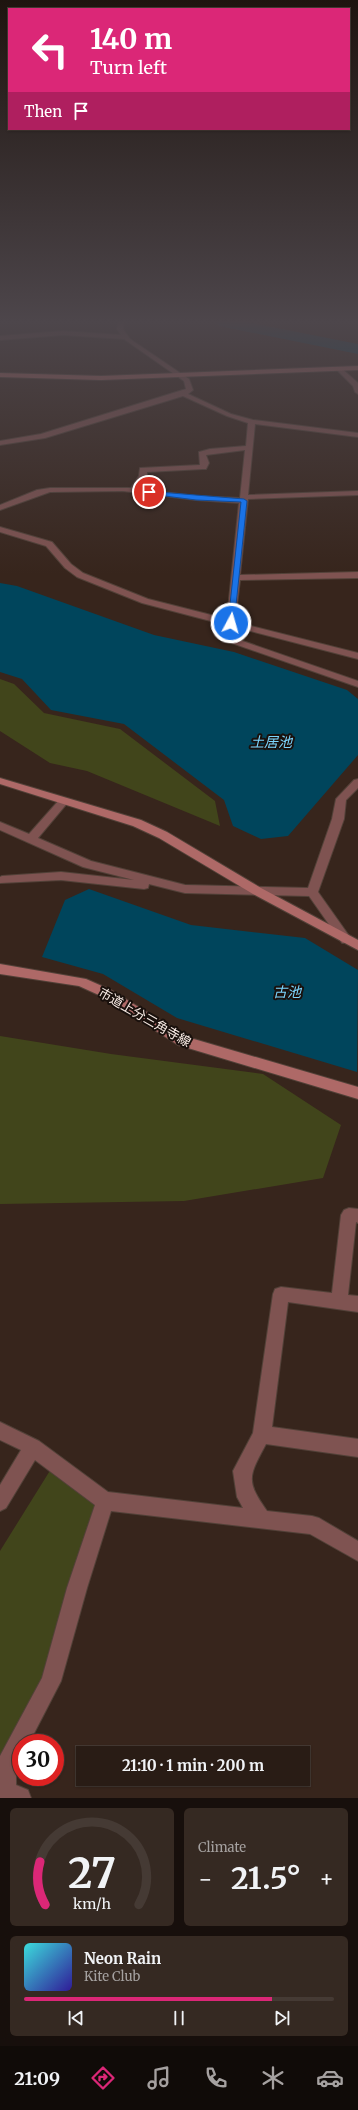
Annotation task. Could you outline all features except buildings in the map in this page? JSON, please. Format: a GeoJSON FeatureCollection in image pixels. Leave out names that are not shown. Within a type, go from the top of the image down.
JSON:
{"type":"FeatureCollection","features":[{"type":"Feature","properties":{"kind":"street"},"geometry":{"type":"LineString","coordinates":[[0,443],[42,436],[143,406]]}},
{"type":"Feature","properties":{"kind":"street"},"geometry":{"type":"LineString","coordinates":[[209,406],[228,415],[252,422],[358,435]]}},
{"type":"Feature","properties":{"kind":"street"},"geometry":{"type":"LineString","coordinates":[[252,422],[229,639],[358,684]]}},
{"type":"Feature","properties":{"kind":"street"},"geometry":{"type":"LineString","coordinates":[[133,490],[143,476],[143,470],[203,467],[205,463],[202,454],[210,450],[249,448]]}},
{"type":"Feature","properties":{"kind":"street"},"geometry":{"type":"LineString","coordinates":[[0,508],[40,492],[50,490],[133,490],[196,498],[244,499],[358,493]]}},
{"type":"Feature","properties":{"kind":"street"},"geometry":{"type":"LineString","coordinates":[[0,529],[49,544],[68,566],[80,575],[145,600],[358,656]]}},
{"type":"Feature","properties":{"kind":"street"},"geometry":{"type":"LineString","coordinates":[[236,578],[358,575]]}},
{"type":"Feature","properties":{"kind":"street"},"geometry":{"type":"LineString","coordinates":[[0,781],[137,823],[163,835],[257,891],[358,946]]}},
{"type":"Feature","properties":{"kind":"street"},"geometry":{"type":"LineString","coordinates":[[312,892],[338,819],[341,799],[358,782]]}},
{"type":"Feature","properties":{"kind":"street"},"geometry":{"type":"LineString","coordinates":[[31,839],[64,801]]}},
{"type":"Feature","properties":{"kind":"street"},"geometry":{"type":"LineString","coordinates":[[0,826],[88,864],[186,889]]}},
{"type":"Feature","properties":{"kind":"street"},"geometry":{"type":"LineString","coordinates":[[2,880],[61,876],[186,889],[312,892]]}},
{"type":"Feature","properties":{"kind":"street"},"geometry":{"type":"LineString","coordinates":[[312,892],[346,940]]}},
{"type":"Feature","properties":{"kind":"street","name":"市道上分三角寺線"},"geometry":{"type":"LineString","coordinates":[[0,969],[81,982],[106,993],[183,1041],[358,1093]]}},
{"type":"Feature","properties":{"kind":"street"},"geometry":{"type":"LineString","coordinates":[[339,1301],[350,1215],[358,1216]]}},
{"type":"Feature","properties":{"kind":"street"},"geometry":{"type":"LineString","coordinates":[[263,1520],[246,1497],[242,1471],[262,1435],[281,1294],[358,1304]]}},
{"type":"Feature","properties":{"kind":"street"},"geometry":{"type":"LineString","coordinates":[[0,1431],[34,1448],[104,1501],[312,1525],[358,1552]]}},
{"type":"Feature","properties":{"kind":"street"},"geometry":{"type":"LineString","coordinates":[[262,1435],[358,1448]]}},
{"type":"Feature","properties":{"kind":"street"},"geometry":{"type":"LineString","coordinates":[[0,1502],[34,1448]]}},
{"type":"Feature","properties":{"kind":"street"},"geometry":{"type":"LineString","coordinates":[[20,1798],[6,1791],[5,1768],[51,1681],[77,1588],[104,1501]]}},
{"type":"Feature","properties":{"kind":"green space"},"geometry":{"type":"Polygon","coordinates":[[[0,679],[14,684],[44,713],[120,729],[215,801],[220,826],[87,771],[50,763],[0,731],[0,679]]]}},
{"type":"Feature","properties":{"kind":"green space"},"geometry":{"type":"Polygon","coordinates":[[[0,1036],[111,1054],[263,1074],[341,1125],[323,1178],[184,1201],[0,1204],[0,1036]]]}},
{"type":"Feature","properties":{"kind":"green space"},"geometry":{"type":"Polygon","coordinates":[[[51,1469],[97,1505],[47,1679],[17,1734],[12,1734],[12,1744],[1,1764],[0,1795],[0,1551],[51,1469]]]}},
{"type":"Feature","properties":{"kind":"water","name":"土居池"},"geometry":{"type":"Polygon","coordinates":[[[0,583],[17,586],[154,635],[234,652],[347,690],[358,699],[358,755],[288,836],[261,839],[233,826],[224,800],[124,724],[51,710],[22,679],[0,672],[0,583]]]}},
{"type":"Feature","properties":{"kind":"water","name":"古池"},"geometry":{"type":"Polygon","coordinates":[[[89,889],[191,925],[305,938],[358,970],[357,1072],[177,1018],[103,974],[42,957],[65,900],[89,889]]]}},
{"type":"Feature","properties":{"kind":"route"},"geometry":{"type":"LineString","coordinates":[[149,492],[196,498],[244,501],[231,623]]}}]}
